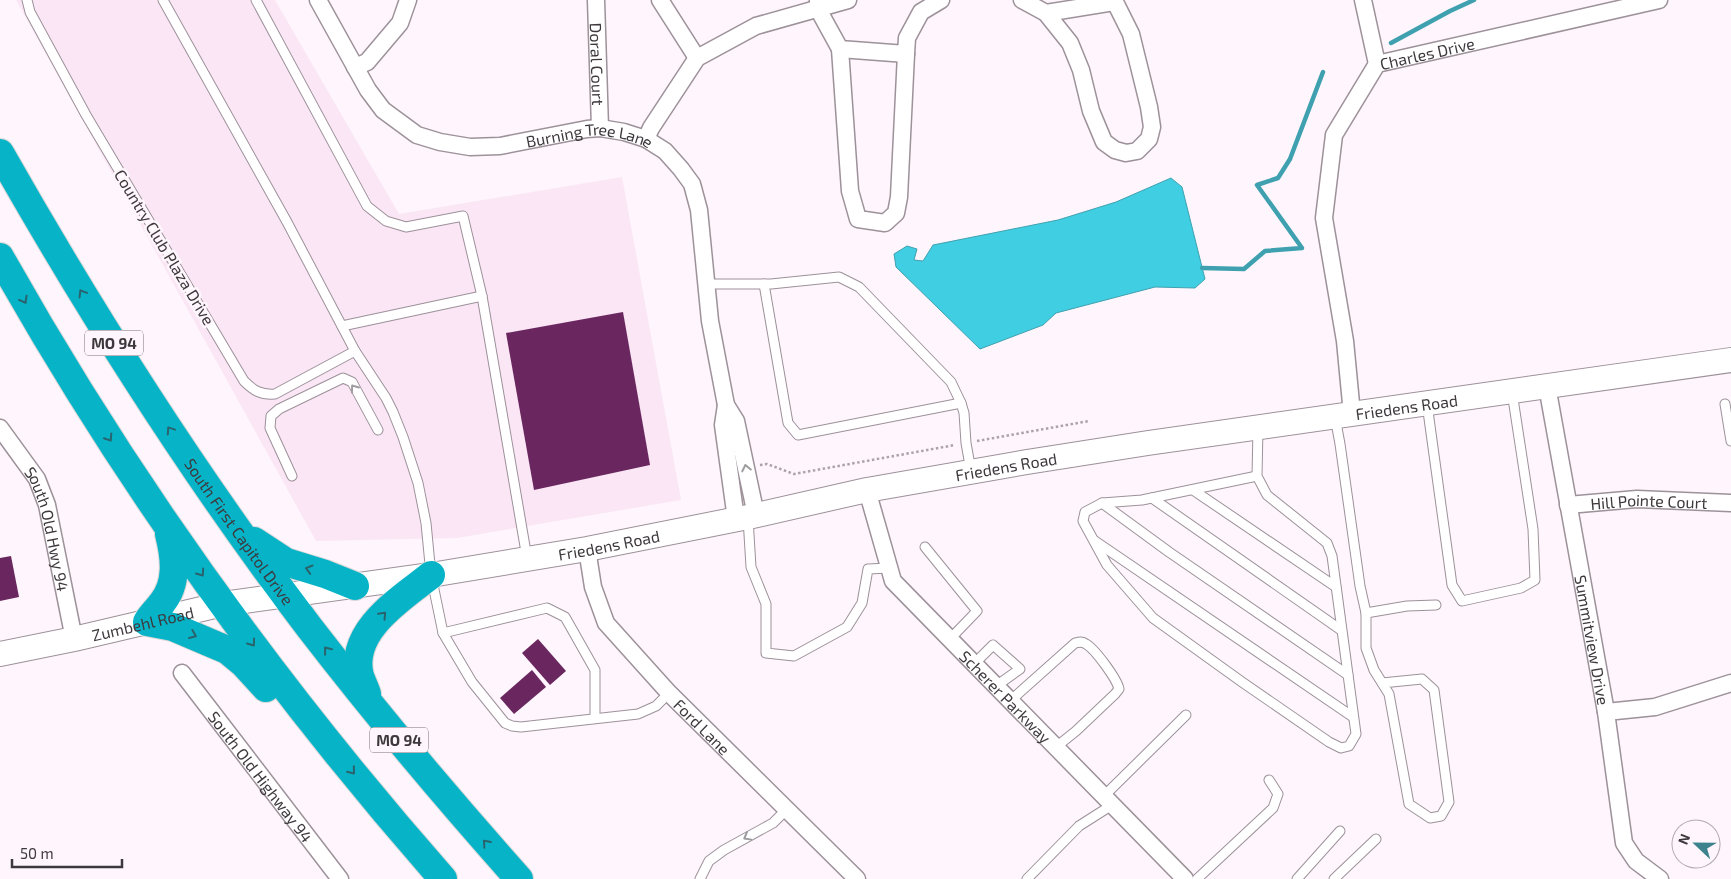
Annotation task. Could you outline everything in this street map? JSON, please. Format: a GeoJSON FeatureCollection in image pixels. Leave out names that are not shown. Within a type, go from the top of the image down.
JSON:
{"type":"FeatureCollection","features":[{"type":"Feature","properties":{"kind":"highway","name":"South First Capitol Drive"},"geometry":{"type":"LineString","coordinates":[[0,153],[60,257],[125,362],[237,528],[286,596],[372,707],[431,779],[519,879]]}},
{"type":"Feature","properties":{"kind":"highway","name":"MO 94"},"geometry":{"type":"LineString","coordinates":[[0,257],[33,316],[82,396],[167,526],[312,722],[360,782],[443,879]]}},
{"type":"Feature","properties":{"kind":"highway"},"geometry":{"type":"LineString","coordinates":[[167,526],[174,552],[175,571],[164,601],[147,622],[173,627],[227,650],[244,664],[276,699],[312,722]]}},
{"type":"Feature","properties":{"kind":"highway"},"geometry":{"type":"LineString","coordinates":[[237,528],[286,562],[355,586]]}},
{"type":"Feature","properties":{"kind":"highway"},"geometry":{"type":"LineString","coordinates":[[372,707],[360,674],[359,659],[368,630],[390,608],[431,575]]}},
{"type":"Feature","properties":{"kind":"main road","name":"Friedens Road"},"geometry":{"type":"LineString","coordinates":[[286,596],[431,575],[587,549],[747,517],[867,490],[1148,443],[1731,360]]}},
{"type":"Feature","properties":{"kind":"main road","name":"Zumbehl Road"},"geometry":{"type":"LineString","coordinates":[[0,654],[74,639],[223,604],[286,596]]}},
{"type":"Feature","properties":{"kind":"street","name":"Burning Tree Lane"},"geometry":{"type":"LineString","coordinates":[[318,0],[368,90],[383,110],[417,135],[470,148],[500,146],[600,128],[624,132],[646,139],[665,151],[681,169],[692,184],[699,210],[710,321],[726,405],[736,421],[747,517]]}},
{"type":"Feature","properties":{"kind":"street"},"geometry":{"type":"LineString","coordinates":[[355,67],[367,62],[400,23],[408,0]]}},
{"type":"Feature","properties":{"kind":"street","name":"Doral Court"},"geometry":{"type":"LineString","coordinates":[[596,0],[600,128]]}},
{"type":"Feature","properties":{"kind":"street"},"geometry":{"type":"LineString","coordinates":[[660,0],[697,58]]}},
{"type":"Feature","properties":{"kind":"street"},"geometry":{"type":"LineString","coordinates":[[646,139],[651,128],[697,58],[756,26],[818,4],[848,0]]}},
{"type":"Feature","properties":{"kind":"street"},"geometry":{"type":"LineString","coordinates":[[818,4],[840,49],[850,191],[858,218],[885,223],[896,213],[899,197],[907,38],[921,12],[942,0]]}},
{"type":"Feature","properties":{"kind":"street"},"geometry":{"type":"LineString","coordinates":[[1022,0],[1046,13],[1070,43],[1081,70],[1091,111],[1104,142],[1115,150],[1126,153],[1137,151],[1149,139],[1152,126],[1145,88],[1131,34],[1114,1],[1046,13]]}},
{"type":"Feature","properties":{"kind":"street"},"geometry":{"type":"LineString","coordinates":[[1363,0],[1377,64]]}},
{"type":"Feature","properties":{"kind":"street","name":"Charles Drive"},"geometry":{"type":"LineString","coordinates":[[1344,416],[1345,341],[1324,218],[1334,135],[1377,64],[1659,0]]}},
{"type":"Feature","properties":{"kind":"street"},"geometry":{"type":"LineString","coordinates":[[840,49],[906,54]]}},
{"type":"Feature","properties":{"kind":"street","name":"Summitview Drive"},"geometry":{"type":"LineString","coordinates":[[1547,386],[1606,712],[1624,842],[1636,862],[1660,879]]}},
{"type":"Feature","properties":{"kind":"street","name":"South Old Hwy 94"},"geometry":{"type":"LineString","coordinates":[[0,428],[37,479],[47,505],[74,639]]}},
{"type":"Feature","properties":{"kind":"street","name":"Scherer Parkway"},"geometry":{"type":"LineString","coordinates":[[867,490],[893,581],[1185,879]]}},
{"type":"Feature","properties":{"kind":"street","name":"Hill Pointe Court"},"geometry":{"type":"LineString","coordinates":[[1568,505],[1637,499],[1731,503]]}},
{"type":"Feature","properties":{"kind":"street","name":"Ford Lane"},"geometry":{"type":"LineString","coordinates":[[587,549],[593,587],[606,623],[669,694],[787,809],[854,878]]}},
{"type":"Feature","properties":{"kind":"street","name":"South Old Highway 94"},"geometry":{"type":"LineString","coordinates":[[182,673],[340,879]]}},
{"type":"Feature","properties":{"kind":"street"},"geometry":{"type":"LineString","coordinates":[[1606,712],[1655,707],[1731,683]]}},
{"type":"Feature","properties":{"kind":"lane","name":"Country Club Plaza Drive"},"geometry":{"type":"LineString","coordinates":[[27,0],[30,12],[86,115],[244,381],[252,390],[264,395],[275,394],[355,351]]}},
{"type":"Feature","properties":{"kind":"lane"},"geometry":{"type":"LineString","coordinates":[[163,0],[287,222],[355,351],[386,398],[403,437],[418,483],[426,523],[431,575],[443,633],[472,682],[505,723],[521,727],[638,714],[656,706],[669,694]]}},
{"type":"Feature","properties":{"kind":"lane"},"geometry":{"type":"LineString","coordinates":[[256,0],[368,206],[386,221],[406,227],[463,216],[482,296],[527,558]]}},
{"type":"Feature","properties":{"kind":"lane"},"geometry":{"type":"LineString","coordinates":[[706,284],[764,284],[839,277],[859,287],[951,382],[961,403],[971,472]]}},
{"type":"Feature","properties":{"kind":"lane"},"geometry":{"type":"LineString","coordinates":[[764,284],[788,423],[798,434],[961,403]]}},
{"type":"Feature","properties":{"kind":"lane"},"geometry":{"type":"LineString","coordinates":[[342,326],[482,296]]}},
{"type":"Feature","properties":{"kind":"lane"},"geometry":{"type":"LineString","coordinates":[[292,476],[270,428],[271,416],[279,409],[343,378],[352,382],[378,430]]}},
{"type":"Feature","properties":{"kind":"lane"},"geometry":{"type":"LineString","coordinates":[[1427,403],[1452,585],[1462,601],[1522,588],[1535,580],[1533,529],[1512,391]]}},
{"type":"Feature","properties":{"kind":"lane"},"geometry":{"type":"LineString","coordinates":[[1725,404],[1731,441]]}},
{"type":"Feature","properties":{"kind":"lane"},"geometry":{"type":"LineString","coordinates":[[1344,416],[1340,444],[1360,586],[1366,614],[1366,648],[1374,670],[1382,683],[1389,694],[1410,804],[1430,818],[1441,816],[1449,802],[1434,690],[1422,679],[1382,683]]}},
{"type":"Feature","properties":{"kind":"lane"},"geometry":{"type":"LineString","coordinates":[[1257,476],[1152,498],[1102,503],[1085,512],[1083,521],[1108,566],[1153,618],[1329,742],[1341,748],[1349,746],[1356,734],[1332,556],[1327,543],[1267,495],[1257,476],[1258,428]]}},
{"type":"Feature","properties":{"kind":"lane"},"geometry":{"type":"LineString","coordinates":[[1193,490],[1336,587]]}},
{"type":"Feature","properties":{"kind":"lane"},"geometry":{"type":"LineString","coordinates":[[1152,498],[1342,630]]}},
{"type":"Feature","properties":{"kind":"lane"},"geometry":{"type":"LineString","coordinates":[[1102,503],[1178,558],[1348,675]]}},
{"type":"Feature","properties":{"kind":"lane"},"geometry":{"type":"LineString","coordinates":[[747,517],[750,567],[766,604],[766,652],[794,656],[847,627],[862,603],[868,569],[890,568]]}},
{"type":"Feature","properties":{"kind":"lane"},"geometry":{"type":"LineString","coordinates":[[1093,539],[1353,717]]}},
{"type":"Feature","properties":{"kind":"lane"},"geometry":{"type":"LineString","coordinates":[[925,547],[977,611],[950,639]]}},
{"type":"Feature","properties":{"kind":"lane"},"geometry":{"type":"LineString","coordinates":[[1366,614],[1407,606],[1436,605]]}},
{"type":"Feature","properties":{"kind":"lane"},"geometry":{"type":"LineString","coordinates":[[443,633],[547,608],[565,617],[595,670],[595,718]]}},
{"type":"Feature","properties":{"kind":"lane"},"geometry":{"type":"LineString","coordinates":[[1010,701],[1075,643],[1081,641],[1088,644],[1113,675],[1119,689],[1076,731],[1056,747]]}},
{"type":"Feature","properties":{"kind":"lane"},"geometry":{"type":"LineString","coordinates":[[974,664],[993,645],[1020,668],[996,686]]}},
{"type":"Feature","properties":{"kind":"lane"},"geometry":{"type":"LineString","coordinates":[[1027,879],[1079,826],[1108,800],[1186,715]]}},
{"type":"Feature","properties":{"kind":"lane"},"geometry":{"type":"LineString","coordinates":[[1197,879],[1273,808],[1278,794],[1268,780]]}},
{"type":"Feature","properties":{"kind":"lane"},"geometry":{"type":"LineString","coordinates":[[700,879],[709,861],[724,850],[773,823],[787,809]]}},
{"type":"Feature","properties":{"kind":"lane"},"geometry":{"type":"LineString","coordinates":[[1297,879],[1340,831]]}},
{"type":"Feature","properties":{"kind":"lane"},"geometry":{"type":"LineString","coordinates":[[1334,879],[1376,839]]}},
{"type":"Feature","properties":{"kind":"shaded area"},"geometry":{"type":"Polygon","coordinates":[[[16,0],[275,0],[399,214],[622,177],[681,500],[457,538],[316,541],[16,0]]]}},
{"type":"Feature","properties":{"kind":"water"},"geometry":{"type":"Polygon","coordinates":[[[1171,178],[1182,187],[1205,279],[1195,288],[1155,287],[1056,313],[1043,325],[980,349],[896,267],[894,254],[907,246],[917,249],[914,260],[923,261],[933,245],[1058,220],[1116,202],[1171,178]]]}},
{"type":"Feature","properties":{"kind":"building"},"geometry":{"type":"Polygon","coordinates":[[[623,312],[650,465],[534,490],[506,333],[623,312]]]}},
{"type":"Feature","properties":{"kind":"building"},"geometry":{"type":"Polygon","coordinates":[[[11,556],[19,597],[0,601],[0,558],[11,556]]]}},
{"type":"Feature","properties":{"kind":"building"},"geometry":{"type":"Polygon","coordinates":[[[538,639],[566,671],[550,685],[522,653],[538,639]]]}},
{"type":"Feature","properties":{"kind":"building"},"geometry":{"type":"Polygon","coordinates":[[[532,670],[546,687],[514,714],[500,698],[532,670]]]}},
{"type":"Feature","properties":{"kind":"waterway"},"geometry":{"type":"LineString","coordinates":[[1391,43],[1474,0]]}},
{"type":"Feature","properties":{"kind":"waterway"},"geometry":{"type":"LineString","coordinates":[[1202,268],[1244,269],[1265,251],[1302,248],[1257,185],[1278,178],[1290,159],[1323,72]]}}]}
